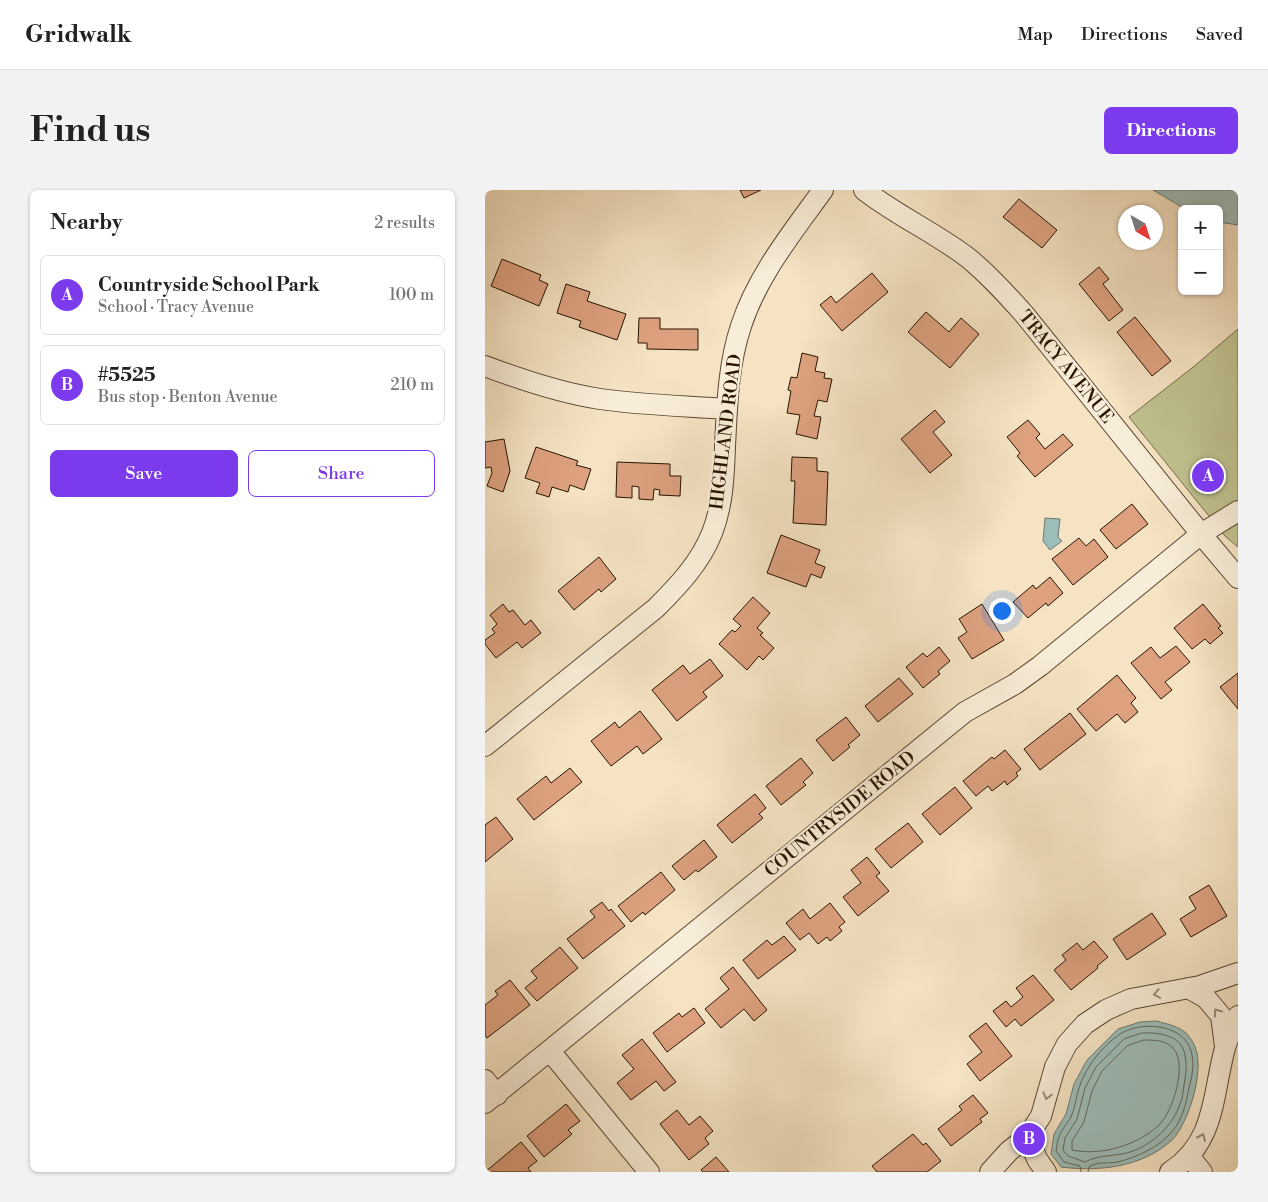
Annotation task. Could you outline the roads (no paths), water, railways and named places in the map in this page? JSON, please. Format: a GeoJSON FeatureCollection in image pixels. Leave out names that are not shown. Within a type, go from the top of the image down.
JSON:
{"type":"FeatureCollection","features":[{"type":"Feature","properties":{"kind":"street","name":"HIGHLAND ROAD"},"geometry":{"type":"LineString","coordinates":[[485,746],[656,608],[679,586],[698,561],[712,532],[721,502],[731,367],[741,326],[757,288],[779,252],[823,190]]}},
{"type":"Feature","properties":{"kind":"street","name":"TRACY AVENUE"},"geometry":{"type":"LineString","coordinates":[[864,190],[968,258],[997,285],[1024,314],[1238,578]]}},
{"type":"Feature","properties":{"kind":"street"},"geometry":{"type":"LineString","coordinates":[[485,366],[548,387],[600,399],[727,408]]}},
{"type":"Feature","properties":{"kind":"street","name":"COUNTRYSIDE ROAD"},"geometry":{"type":"LineString","coordinates":[[489,1093],[550,1051],[965,712],[1015,684],[1040,666],[1201,534],[1238,511]]}},
{"type":"Feature","properties":{"kind":"street"},"geometry":{"type":"LineString","coordinates":[[990,1172],[1009,1151],[1028,1136],[1041,1116],[1055,1068],[1067,1044],[1085,1024],[1106,1010],[1131,999],[1200,986],[1238,973]]}},
{"type":"Feature","properties":{"kind":"street"},"geometry":{"type":"LineString","coordinates":[[1188,988],[1206,998],[1221,1016],[1225,1048]]}},
{"type":"Feature","properties":{"kind":"street"},"geometry":{"type":"LineString","coordinates":[[1170,1172],[1196,1164],[1199,1145],[1212,1116],[1225,1048],[1238,1016]]}},
{"type":"Feature","properties":{"kind":"street"},"geometry":{"type":"LineString","coordinates":[[550,1051],[649,1172]]}},
{"type":"Feature","properties":{"kind":"street"},"geometry":{"type":"LineString","coordinates":[[1028,1136],[1037,1159],[1046,1172]]}},
{"type":"Feature","properties":{"kind":"water"},"geometry":{"type":"Polygon","coordinates":[[[1153,190],[1238,190],[1238,225],[1223,223],[1223,205],[1178,205],[1153,190]]]}},
{"type":"Feature","properties":{"kind":"water"},"geometry":{"type":"Polygon","coordinates":[[[1045,518],[1060,519],[1058,537],[1062,541],[1050,550],[1043,541],[1045,518]]]}},
{"type":"Feature","properties":{"kind":"water"},"geometry":{"type":"Polygon","coordinates":[[[1156,1021],[1184,1031],[1194,1044],[1198,1057],[1197,1082],[1194,1095],[1178,1132],[1172,1140],[1160,1149],[1134,1162],[1105,1168],[1061,1167],[1051,1154],[1054,1134],[1066,1114],[1074,1084],[1087,1060],[1118,1029],[1140,1022],[1156,1021]]]}},
{"type":"Feature","properties":{"kind":"place","name":"Countryside School Park"},"geometry":{"type":"Point","coordinates":[1208,476]}},
{"type":"Feature","properties":{"kind":"place","name":"#5525"},"geometry":{"type":"Point","coordinates":[1029,1139]}}]}
